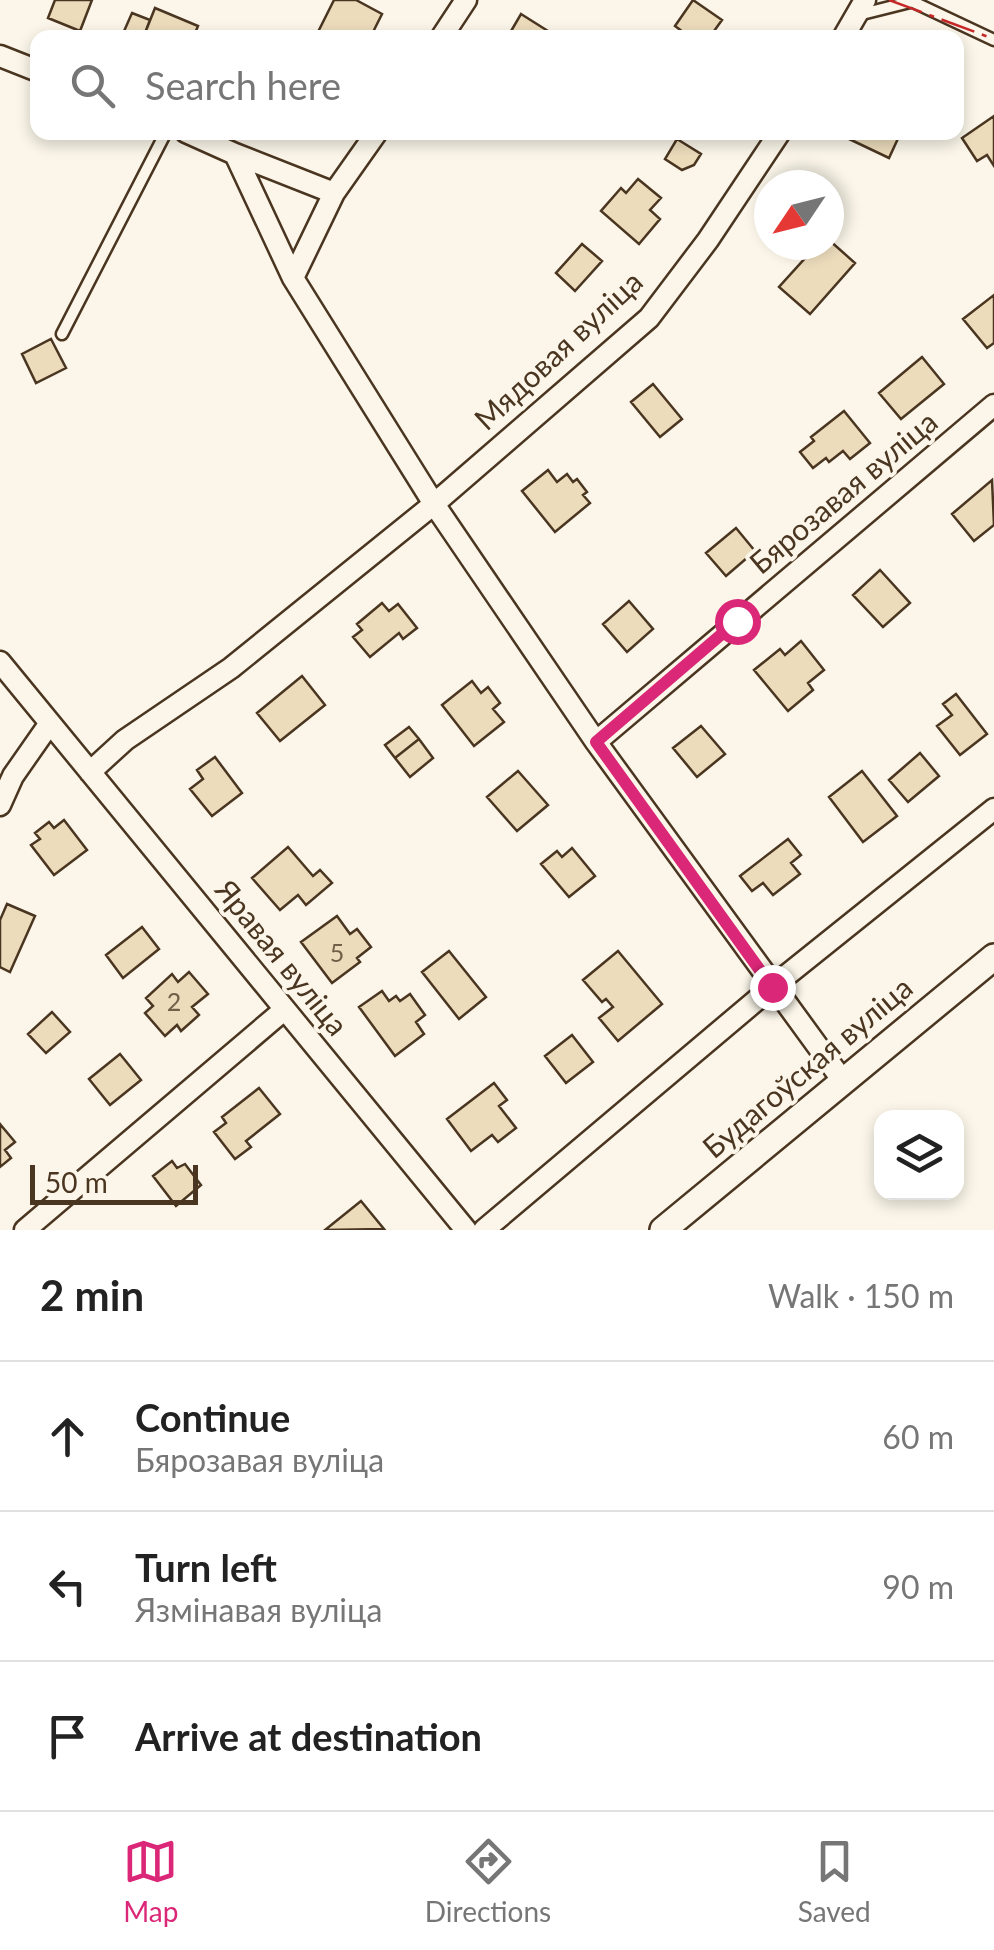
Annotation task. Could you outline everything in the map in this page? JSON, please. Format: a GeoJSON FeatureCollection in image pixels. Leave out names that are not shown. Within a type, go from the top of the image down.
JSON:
{"type":"FeatureCollection","features":[{"type":"Feature","properties":{"kind":"street"},"geometry":{"type":"LineString","coordinates":[[446,30],[466,0]]}},
{"type":"Feature","properties":{"kind":"street"},"geometry":{"type":"LineString","coordinates":[[849,30],[862,8]]}},
{"type":"Feature","properties":{"kind":"street"},"geometry":{"type":"LineString","coordinates":[[0,56],[30,68]]}},
{"type":"Feature","properties":{"kind":"street"},"geometry":{"type":"LineString","coordinates":[[204,140],[334,193]]}},
{"type":"Feature","properties":{"kind":"street"},"geometry":{"type":"LineString","coordinates":[[293,278],[334,193],[371,140]]}},
{"type":"Feature","properties":{"kind":"street","name":"Мядовая вуліца"},"geometry":{"type":"LineString","coordinates":[[90,772],[125,740],[231,668],[434,504],[649,318],[708,240],[775,140]]}},
{"type":"Feature","properties":{"kind":"street"},"geometry":{"type":"LineString","coordinates":[[235,154],[293,278],[434,504],[596,742],[844,1081]]}},
{"type":"Feature","properties":{"kind":"street","name":"Бярозавая вуліца"},"geometry":{"type":"LineString","coordinates":[[596,742],[994,405]]}},
{"type":"Feature","properties":{"kind":"street","name":"Яравая вуліца"},"geometry":{"type":"LineString","coordinates":[[0,662],[466,1230]]}},
{"type":"Feature","properties":{"kind":"street"},"geometry":{"type":"LineString","coordinates":[[0,805],[13,776],[50,723]]}},
{"type":"Feature","properties":{"kind":"street"},"geometry":{"type":"LineString","coordinates":[[484,1230],[772,987],[994,810]]}},
{"type":"Feature","properties":{"kind":"street","name":"Будагоўская вуліца"},"geometry":{"type":"LineString","coordinates":[[662,1230],[994,957]]}},
{"type":"Feature","properties":{"kind":"street"},"geometry":{"type":"LineString","coordinates":[[24,1230],[284,1010]]}},
{"type":"Feature","properties":{"kind":"lane"},"geometry":{"type":"LineString","coordinates":[[862,8],[910,1],[994,40]]}},
{"type":"Feature","properties":{"kind":"lane"},"geometry":{"type":"LineString","coordinates":[[62,334],[162,140]]}},
{"type":"Feature","properties":{"kind":"building"},"geometry":{"type":"Polygon","coordinates":[[[55,0],[92,0],[80,30],[48,18],[55,0]]]}},
{"type":"Feature","properties":{"kind":"building"},"geometry":{"type":"Polygon","coordinates":[[[334,0],[356,0],[382,14],[374,30],[319,30],[334,0]]]}},
{"type":"Feature","properties":{"kind":"building"},"geometry":{"type":"Polygon","coordinates":[[[693,0],[722,20],[715,30],[680,30],[675,26],[693,0]]]}},
{"type":"Feature","properties":{"kind":"building"},"geometry":{"type":"Polygon","coordinates":[[[155,8],[198,26],[196,30],[146,30],[155,8]]]}},
{"type":"Feature","properties":{"kind":"building"},"geometry":{"type":"Polygon","coordinates":[[[132,13],[150,20],[146,30],[125,30],[132,13]]]}},
{"type":"Feature","properties":{"kind":"building"},"geometry":{"type":"Polygon","coordinates":[[[521,14],[546,30],[512,30],[521,14]]]}},
{"type":"Feature","properties":{"kind":"building"},"geometry":{"type":"Polygon","coordinates":[[[994,116],[994,166],[987,155],[977,161],[964,137],[994,116]]]}},
{"type":"Feature","properties":{"kind":"building"},"geometry":{"type":"Polygon","coordinates":[[[676,140],[701,154],[694,165],[682,170],[665,159],[676,140]]]}},
{"type":"Feature","properties":{"kind":"building"},"geometry":{"type":"Polygon","coordinates":[[[851,140],[897,140],[889,158],[851,140]]]}},
{"type":"Feature","properties":{"kind":"building"},"geometry":{"type":"Polygon","coordinates":[[[638,179],[661,198],[650,210],[660,219],[639,244],[601,211],[621,188],[626,193],[638,179]]]}},
{"type":"Feature","properties":{"kind":"building"},"geometry":{"type":"Polygon","coordinates":[[[582,244],[602,261],[575,291],[556,273],[582,244]]]}},
{"type":"Feature","properties":{"kind":"building"},"geometry":{"type":"Polygon","coordinates":[[[844,253],[855,263],[810,314],[779,287],[803,260],[844,260],[844,253]]]}},
{"type":"Feature","properties":{"kind":"building"},"geometry":{"type":"Polygon","coordinates":[[[994,295],[994,343],[987,348],[963,319],[994,295]]]}},
{"type":"Feature","properties":{"kind":"building"},"geometry":{"type":"Polygon","coordinates":[[[51,339],[66,368],[36,383],[22,354],[51,339]]]}},
{"type":"Feature","properties":{"kind":"building"},"geometry":{"type":"Polygon","coordinates":[[[922,357],[944,384],[901,419],[879,393],[922,357]]]}},
{"type":"Feature","properties":{"kind":"building"},"geometry":{"type":"Polygon","coordinates":[[[653,384],[682,419],[660,437],[631,402],[653,384]]]}},
{"type":"Feature","properties":{"kind":"building"},"geometry":{"type":"Polygon","coordinates":[[[844,411],[870,443],[850,459],[843,451],[813,468],[800,452],[814,441],[811,437],[844,411]]]}},
{"type":"Feature","properties":{"kind":"building"},"geometry":{"type":"Polygon","coordinates":[[[548,470],[557,482],[567,474],[573,482],[577,479],[590,503],[555,532],[522,491],[548,470]]]}},
{"type":"Feature","properties":{"kind":"building"},"geometry":{"type":"Polygon","coordinates":[[[992,480],[994,525],[974,541],[952,514],[992,480]]]}},
{"type":"Feature","properties":{"kind":"building"},"geometry":{"type":"Polygon","coordinates":[[[736,528],[755,551],[726,576],[706,553],[736,528]]]}},
{"type":"Feature","properties":{"kind":"building"},"geometry":{"type":"Polygon","coordinates":[[[880,570],[910,603],[883,627],[853,595],[880,570]]]}},
{"type":"Feature","properties":{"kind":"building"},"geometry":{"type":"Polygon","coordinates":[[[629,601],[653,629],[627,652],[603,624],[629,601]]]}},
{"type":"Feature","properties":{"kind":"building"},"geometry":{"type":"Polygon","coordinates":[[[382,603],[389,611],[398,604],[417,628],[403,639],[399,633],[370,657],[353,637],[362,630],[357,624],[382,603]]]}},
{"type":"Feature","properties":{"kind":"building"},"geometry":{"type":"Polygon","coordinates":[[[801,641],[824,670],[808,683],[813,690],[788,711],[754,670],[780,649],[785,655],[801,641]]]}},
{"type":"Feature","properties":{"kind":"building"},"geometry":{"type":"Polygon","coordinates":[[[302,676],[325,705],[280,741],[257,713],[302,676]]]}},
{"type":"Feature","properties":{"kind":"building"},"geometry":{"type":"Polygon","coordinates":[[[472,681],[481,693],[488,687],[500,703],[493,709],[504,722],[474,746],[442,705],[472,681]]]}},
{"type":"Feature","properties":{"kind":"building"},"geometry":{"type":"Polygon","coordinates":[[[956,694],[987,734],[960,755],[937,726],[952,715],[943,704],[956,694]]]}},
{"type":"Feature","properties":{"kind":"building"},"geometry":{"type":"Polygon","coordinates":[[[701,726],[725,754],[697,777],[673,748],[701,726]]]}},
{"type":"Feature","properties":{"kind":"building"},"geometry":{"type":"Polygon","coordinates":[[[409,727],[419,739],[395,758],[385,745],[409,727]]]}},
{"type":"Feature","properties":{"kind":"building"},"geometry":{"type":"Polygon","coordinates":[[[419,739],[433,758],[410,777],[395,758],[419,739]]]}},
{"type":"Feature","properties":{"kind":"building"},"geometry":{"type":"Polygon","coordinates":[[[920,753],[939,776],[908,802],[889,780],[920,753]]]}},
{"type":"Feature","properties":{"kind":"building"},"geometry":{"type":"Polygon","coordinates":[[[215,757],[242,793],[212,816],[190,789],[203,779],[197,770],[215,757]]]}},
{"type":"Feature","properties":{"kind":"building"},"geometry":{"type":"Polygon","coordinates":[[[518,771],[548,805],[517,831],[487,797],[518,771]]]}},
{"type":"Feature","properties":{"kind":"building"},"geometry":{"type":"Polygon","coordinates":[[[862,771],[897,816],[863,842],[829,797],[862,771]]]}},
{"type":"Feature","properties":{"kind":"building"},"geometry":{"type":"Polygon","coordinates":[[[64,820],[87,850],[54,875],[31,845],[40,839],[35,833],[49,822],[54,828],[64,820]]]}},
{"type":"Feature","properties":{"kind":"building"},"geometry":{"type":"Polygon","coordinates":[[[788,839],[801,855],[791,863],[800,874],[773,895],[763,883],[752,891],[740,876],[788,839]]]}},
{"type":"Feature","properties":{"kind":"building"},"geometry":{"type":"Polygon","coordinates":[[[288,847],[313,876],[320,870],[332,883],[306,905],[298,895],[280,910],[252,878],[288,847]]]}},
{"type":"Feature","properties":{"kind":"building"},"geometry":{"type":"Polygon","coordinates":[[[572,848],[595,876],[569,897],[541,864],[557,851],[562,857],[572,848]]]}},
{"type":"Feature","properties":{"kind":"building"},"geometry":{"type":"Polygon","coordinates":[[[7,904],[35,916],[10,972],[0,967],[0,920],[7,904]]]}},
{"type":"Feature","properties":{"kind":"building"},"geometry":{"type":"Polygon","coordinates":[[[337,916],[350,934],[357,929],[371,947],[357,958],[360,962],[332,983],[301,942],[337,916]]]}},
{"type":"Feature","properties":{"kind":"building"},"geometry":{"type":"Polygon","coordinates":[[[142,927],[159,949],[123,978],[106,955],[142,927]]]}},
{"type":"Feature","properties":{"kind":"building"},"geometry":{"type":"Polygon","coordinates":[[[449,951],[486,997],[459,1019],[422,972],[449,951]]]}},
{"type":"Feature","properties":{"kind":"building"},"geometry":{"type":"Polygon","coordinates":[[[618,951],[662,1004],[618,1041],[599,1018],[613,1007],[606,999],[602,1002],[583,980],[618,951]]]}},
{"type":"Feature","properties":{"kind":"building"},"geometry":{"type":"Polygon","coordinates":[[[189,972],[208,994],[192,1007],[199,1015],[181,1031],[177,1025],[165,1036],[145,1013],[153,1006],[146,998],[172,974],[178,982],[189,972]]]}},
{"type":"Feature","properties":{"kind":"building"},"geometry":{"type":"Polygon","coordinates":[[[382,991],[389,1001],[396,996],[400,1001],[410,994],[425,1015],[416,1022],[424,1034],[395,1056],[359,1007],[382,991]]]}},
{"type":"Feature","properties":{"kind":"building"},"geometry":{"type":"Polygon","coordinates":[[[52,1012],[70,1032],[46,1053],[28,1034],[52,1012]]]}},
{"type":"Feature","properties":{"kind":"building"},"geometry":{"type":"Polygon","coordinates":[[[572,1035],[593,1062],[566,1083],[545,1056],[572,1035]]]}},
{"type":"Feature","properties":{"kind":"building"},"geometry":{"type":"Polygon","coordinates":[[[120,1054],[141,1080],[110,1105],[89,1079],[120,1054]]]}},
{"type":"Feature","properties":{"kind":"building"},"geometry":{"type":"Polygon","coordinates":[[[494,1083],[507,1100],[499,1106],[516,1128],[498,1142],[492,1135],[471,1151],[447,1119],[494,1083]]]}},
{"type":"Feature","properties":{"kind":"building"},"geometry":{"type":"Polygon","coordinates":[[[259,1088],[280,1114],[246,1141],[251,1147],[235,1159],[214,1132],[226,1123],[222,1117],[259,1088]]]}},
{"type":"Feature","properties":{"kind":"building"},"geometry":{"type":"Polygon","coordinates":[[[0,1124],[15,1142],[5,1150],[11,1158],[0,1167],[0,1124]]]}},
{"type":"Feature","properties":{"kind":"building"},"geometry":{"type":"Polygon","coordinates":[[[172,1161],[177,1168],[185,1164],[201,1185],[176,1206],[153,1176],[172,1161]]]}},
{"type":"Feature","properties":{"kind":"building"},"geometry":{"type":"Polygon","coordinates":[[[361,1201],[384,1229],[325,1230],[361,1201]]]}},
{"type":"Feature","properties":{"kind":"power"},"geometry":{"type":"LineString","coordinates":[[889,0],[994,39]]}},
{"type":"Feature","properties":{"kind":"route"},"geometry":{"type":"LineString","coordinates":[[737,621],[596,742],[772,987]]}}]}
